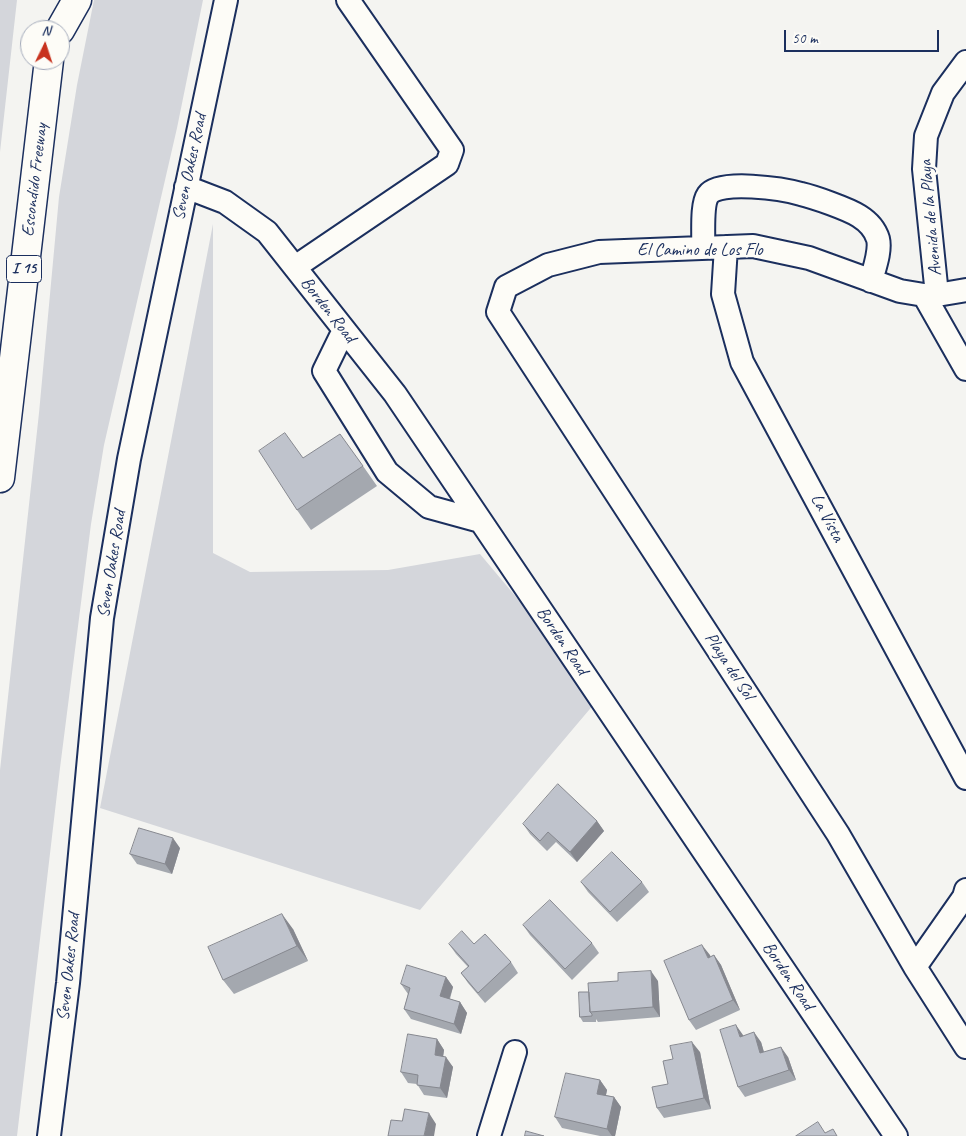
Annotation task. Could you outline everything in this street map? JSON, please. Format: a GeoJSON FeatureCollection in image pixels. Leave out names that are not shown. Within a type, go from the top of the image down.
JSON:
{"type":"FeatureCollection","features":[{"type":"Feature","properties":{"kind":"highway"},"geometry":{"type":"LineString","coordinates":[[54,20],[56,0]]}},
{"type":"Feature","properties":{"kind":"highway"},"geometry":{"type":"LineString","coordinates":[[66,20],[77,0]]}},
{"type":"Feature","properties":{"kind":"highway","name":"Escondido Freeway"},"geometry":{"type":"LineString","coordinates":[[0,478],[48,70]]}},
{"type":"Feature","properties":{"kind":"street","name":"Seven Oakes Road"},"geometry":{"type":"LineString","coordinates":[[49,1136],[68,983],[102,618],[129,459],[226,0]]}},
{"type":"Feature","properties":{"kind":"street"},"geometry":{"type":"LineString","coordinates":[[294,268],[447,164],[452,150],[348,0]]}},
{"type":"Feature","properties":{"kind":"street","name":"Avenida de la Playa"},"geometry":{"type":"LineString","coordinates":[[966,62],[943,93],[926,136],[924,169],[931,295],[966,369]]}},
{"type":"Feature","properties":{"kind":"street"},"geometry":{"type":"LineString","coordinates":[[703,248],[705,204],[713,190],[738,186],[770,188],[802,194],[857,215],[870,225],[878,240],[878,253],[871,281]]}},
{"type":"Feature","properties":{"kind":"street","name":"Borden Road"},"geometry":{"type":"LineString","coordinates":[[186,187],[224,202],[266,232],[395,394],[896,1136]]}},
{"type":"Feature","properties":{"kind":"street","name":"El Camino de Los Flo"},"geometry":{"type":"LineString","coordinates":[[506,287],[548,265],[600,252],[753,246],[809,258],[900,291],[931,295],[966,290]]}},
{"type":"Feature","properties":{"kind":"street","name":"La Vista"},"geometry":{"type":"LineString","coordinates":[[726,247],[723,294],[742,362],[966,778]]}},
{"type":"Feature","properties":{"kind":"street","name":"Playa del Sol"},"geometry":{"type":"LineString","coordinates":[[506,287],[498,312],[838,834],[915,967],[966,1047]]}},
{"type":"Feature","properties":{"kind":"street"},"geometry":{"type":"LineString","coordinates":[[344,330],[324,371],[387,472],[429,507],[480,520]]}},
{"type":"Feature","properties":{"kind":"street"},"geometry":{"type":"LineString","coordinates":[[915,967],[964,897],[966,890]]}},
{"type":"Feature","properties":{"kind":"street"},"geometry":{"type":"LineString","coordinates":[[489,1136],[515,1052]]}},
{"type":"Feature","properties":{"kind":"shaded area"},"geometry":{"type":"Polygon","coordinates":[[[0,0],[17,0],[0,152],[0,0]]]}},
{"type":"Feature","properties":{"kind":"shaded area"},"geometry":{"type":"Polygon","coordinates":[[[94,0],[203,0],[177,128],[104,445],[91,524],[60,768],[17,1136],[0,1136],[0,770],[39,413],[59,197],[77,85],[94,0]]]}},
{"type":"Feature","properties":{"kind":"shaded area"},"geometry":{"type":"Polygon","coordinates":[[[213,224],[213,553],[250,572],[388,570],[480,554],[600,697],[420,910],[100,808],[213,224]]]}},
{"type":"Feature","properties":{"kind":"building"},"geometry":{"type":"Polygon","coordinates":[[[285,433],[303,458],[340,434],[363,466],[297,510],[259,451],[285,433]]]}},
{"type":"Feature","properties":{"kind":"building"},"geometry":{"type":"Polygon","coordinates":[[[558,784],[597,821],[570,852],[548,832],[540,841],[523,824],[558,784]]]}},
{"type":"Feature","properties":{"kind":"building"},"geometry":{"type":"Polygon","coordinates":[[[139,828],[173,838],[165,864],[130,854],[139,828]]]}},
{"type":"Feature","properties":{"kind":"building"},"geometry":{"type":"Polygon","coordinates":[[[612,852],[642,882],[610,912],[581,882],[612,852]]]}},
{"type":"Feature","properties":{"kind":"building"},"geometry":{"type":"Polygon","coordinates":[[[550,900],[592,943],[565,969],[523,925],[550,900]]]}},
{"type":"Feature","properties":{"kind":"building"},"geometry":{"type":"Polygon","coordinates":[[[282,914],[297,946],[223,980],[208,947],[282,914]]]}},
{"type":"Feature","properties":{"kind":"building"},"geometry":{"type":"Polygon","coordinates":[[[462,931],[474,944],[485,934],[511,962],[478,993],[461,973],[469,966],[449,944],[462,931]]]}},
{"type":"Feature","properties":{"kind":"building"},"geometry":{"type":"Polygon","coordinates":[[[702,945],[708,958],[714,955],[733,1000],[689,1020],[664,961],[702,945]]]}},
{"type":"Feature","properties":{"kind":"building"},"geometry":{"type":"Polygon","coordinates":[[[407,965],[446,977],[440,996],[460,1002],[454,1024],[404,1009],[410,988],[401,984],[407,965]]]}},
{"type":"Feature","properties":{"kind":"building"},"geometry":{"type":"Polygon","coordinates":[[[651,971],[653,1007],[590,1012],[588,983],[618,981],[618,973],[651,971]]]}},
{"type":"Feature","properties":{"kind":"building"},"geometry":{"type":"Polygon","coordinates":[[[579,992],[589,992],[592,1016],[580,1017],[579,992]]]}},
{"type":"Feature","properties":{"kind":"building"},"geometry":{"type":"Polygon","coordinates":[[[736,1025],[740,1037],[754,1032],[760,1053],[781,1047],[789,1070],[738,1087],[720,1030],[736,1025]]]}},
{"type":"Feature","properties":{"kind":"building"},"geometry":{"type":"Polygon","coordinates":[[[408,1034],[437,1039],[435,1055],[446,1057],[440,1088],[417,1085],[418,1075],[401,1072],[408,1034]]]}},
{"type":"Feature","properties":{"kind":"building"},"geometry":{"type":"Polygon","coordinates":[[[692,1042],[704,1098],[657,1108],[652,1087],[668,1084],[663,1061],[673,1059],[670,1046],[692,1042]]]}},
{"type":"Feature","properties":{"kind":"building"},"geometry":{"type":"Polygon","coordinates":[[[566,1073],[600,1080],[597,1094],[614,1097],[607,1129],[555,1117],[566,1073]]]}},
{"type":"Feature","properties":{"kind":"building"},"geometry":{"type":"Polygon","coordinates":[[[405,1109],[429,1113],[424,1136],[388,1136],[391,1120],[402,1121],[405,1109]]]}},
{"type":"Feature","properties":{"kind":"building"},"geometry":{"type":"Polygon","coordinates":[[[818,1122],[825,1133],[833,1129],[837,1136],[796,1136],[818,1122]]]}},
{"type":"Feature","properties":{"kind":"building"},"geometry":{"type":"Polygon","coordinates":[[[526,1131],[544,1136],[525,1136],[526,1131]]]}}]}
